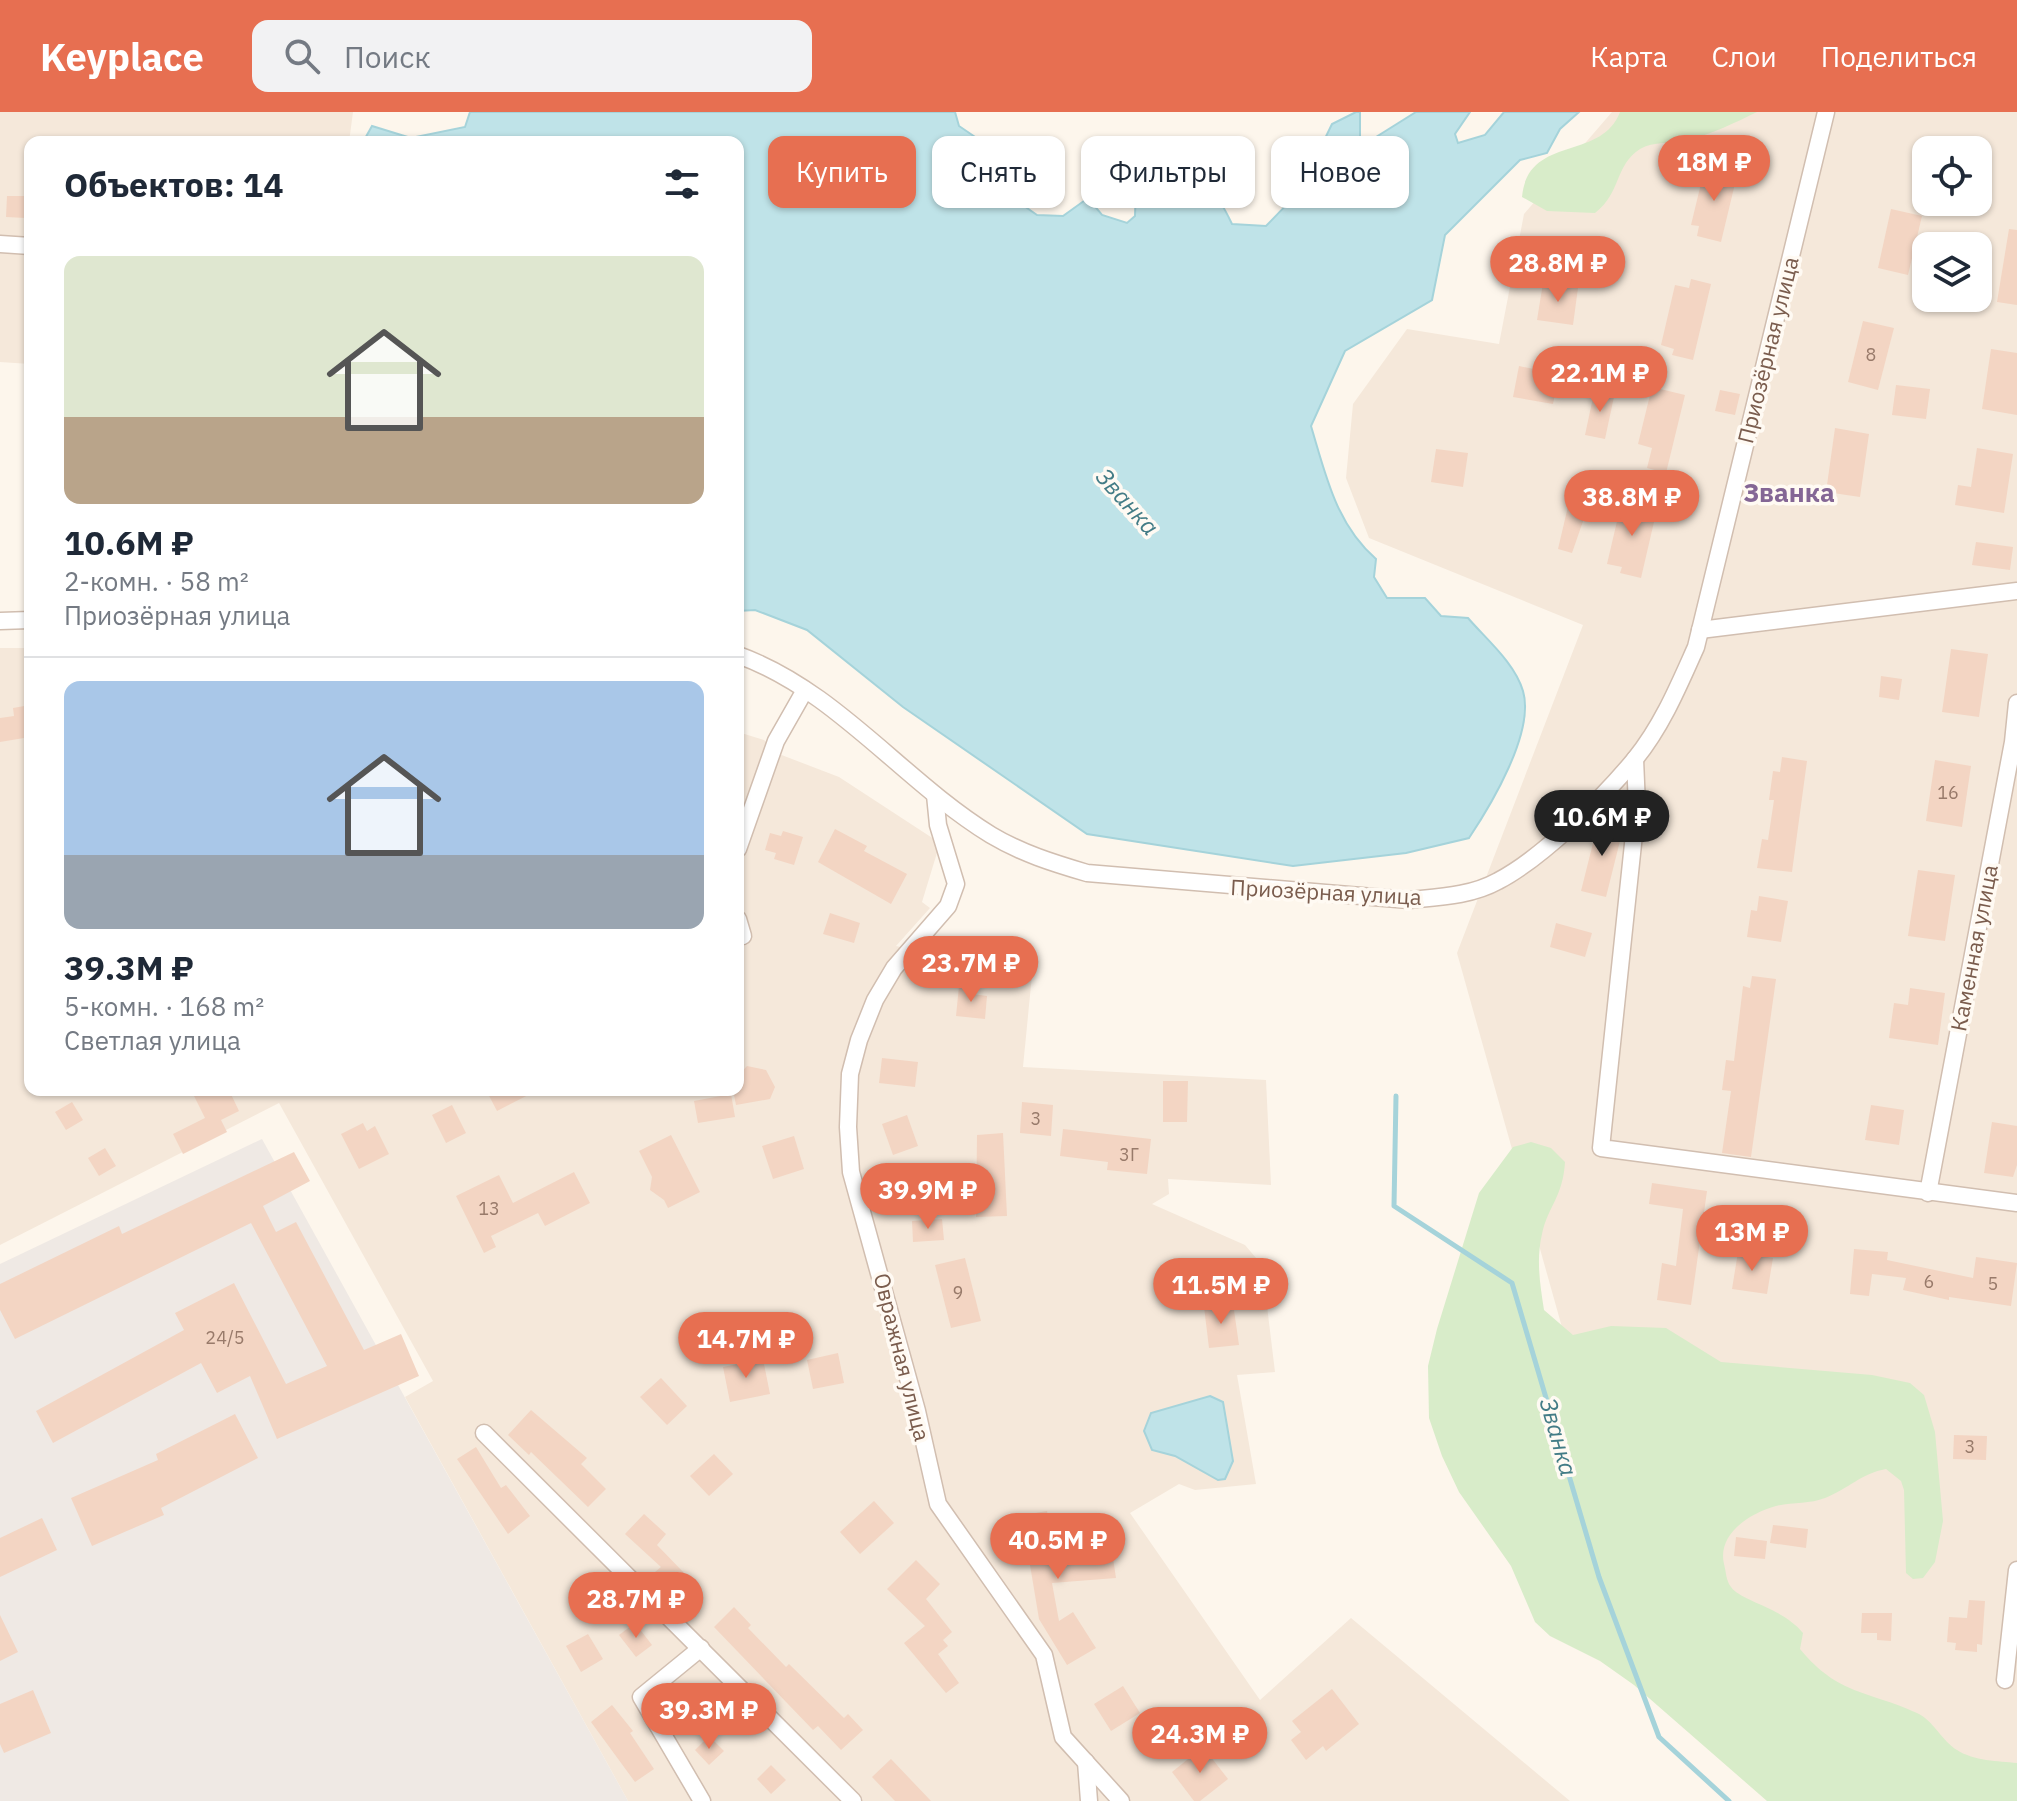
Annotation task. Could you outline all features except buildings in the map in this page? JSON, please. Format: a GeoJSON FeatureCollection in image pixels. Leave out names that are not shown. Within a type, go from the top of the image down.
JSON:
{"type":"FeatureCollection","features":[{"type":"Feature","properties":{"kind":"street","name":"Приозёрная улица"},"geometry":{"type":"LineString","coordinates":[[744,657],[772,667],[990,835],[1036,858],[1087,873],[1409,900],[1446,897],[1497,882],[1542,851],[1635,759],[1669,705],[1696,647],[1826,112]]}},
{"type":"Feature","properties":{"kind":"street"},"geometry":{"type":"LineString","coordinates":[[0,244],[24,246]]}},
{"type":"Feature","properties":{"kind":"street"},"geometry":{"type":"LineString","coordinates":[[1700,630],[2017,591]]}},
{"type":"Feature","properties":{"kind":"street"},"geometry":{"type":"LineString","coordinates":[[0,621],[24,620]]}},
{"type":"Feature","properties":{"kind":"street"},"geometry":{"type":"LineString","coordinates":[[744,832],[776,741],[805,690]]}},
{"type":"Feature","properties":{"kind":"street","name":"Каменная улица"},"geometry":{"type":"LineString","coordinates":[[1928,1193],[2013,742],[2017,703]]}},
{"type":"Feature","properties":{"kind":"street"},"geometry":{"type":"LineString","coordinates":[[1635,759],[1637,806],[1601,1148],[2017,1203]]}},
{"type":"Feature","properties":{"kind":"street","name":"Овражная улица"},"geometry":{"type":"LineString","coordinates":[[935,795],[938,825],[956,884],[948,906],[894,968],[875,1000],[859,1040],[850,1074],[848,1127],[851,1172],[917,1411],[938,1504],[1044,1655],[1063,1737],[1121,1801]]}},
{"type":"Feature","properties":{"kind":"street"},"geometry":{"type":"LineString","coordinates":[[484,1433],[853,1801]]}},
{"type":"Feature","properties":{"kind":"street"},"geometry":{"type":"LineString","coordinates":[[2005,1680],[2017,1570]]}},
{"type":"Feature","properties":{"kind":"street"},"geometry":{"type":"LineString","coordinates":[[701,1648],[641,1697],[702,1801]]}},
{"type":"Feature","properties":{"kind":"street"},"geometry":{"type":"LineString","coordinates":[[1086,1762],[1089,1801]]}},
{"type":"Feature","properties":{"kind":"shaded area"},"geometry":{"type":"Polygon","coordinates":[[[0,112],[353,112],[350,136],[24,136],[24,364],[0,362],[0,112]]]}},
{"type":"Feature","properties":{"kind":"shaded area"},"geometry":{"type":"Polygon","coordinates":[[[1612,112],[2017,112],[2017,1800],[1708,1700],[1565,1338],[1457,953],[1583,625],[1369,538],[1346,478],[1353,404],[1407,329],[1499,344],[1524,214],[1612,112]]]}},
{"type":"Feature","properties":{"kind":"shaded area"},"geometry":{"type":"Polygon","coordinates":[[[0,648],[24,648],[24,1096],[744,1096],[744,734],[764,740],[779,754],[839,777],[940,843],[922,902],[930,908],[896,946],[1032,975],[1023,1067],[1266,1080],[1271,1185],[1168,1179],[1169,1194],[1152,1204],[1245,1245],[1262,1265],[1275,1372],[1237,1375],[1256,1484],[1195,1490],[1179,1484],[1130,1513],[1260,1700],[1351,1618],[1570,1801],[628,1801],[405,1397],[433,1381],[279,1103],[0,1245],[0,648]]]}},
{"type":"Feature","properties":{"kind":"shaded area"},"geometry":{"type":"Polygon","coordinates":[[[262,1139],[628,1801],[0,1801],[0,1264],[262,1139]]]}},
{"type":"Feature","properties":{"kind":"green space"},"geometry":{"type":"Polygon","coordinates":[[[1620,112],[1757,112],[1697,138],[1640,149],[1626,163],[1610,197],[1595,213],[1547,211],[1522,197],[1527,177],[1537,164],[1598,138],[1611,127],[1620,112]]]}},
{"type":"Feature","properties":{"kind":"green space"},"geometry":{"type":"Polygon","coordinates":[[[1531,1142],[1551,1148],[1565,1162],[1561,1184],[1542,1234],[1539,1272],[1544,1310],[1573,1335],[1611,1326],[1666,1328],[1721,1362],[1872,1375],[1910,1383],[1924,1395],[1935,1432],[1943,1521],[1935,1562],[1923,1578],[1913,1579],[1906,1573],[1904,1490],[1901,1481],[1886,1469],[1825,1498],[1776,1506],[1746,1520],[1726,1543],[1723,1553],[1726,1576],[1736,1592],[1794,1624],[1803,1633],[1800,1649],[1828,1676],[1854,1690],[1923,1716],[1964,1754],[2017,1763],[2017,1801],[1767,1801],[1634,1685],[1600,1661],[1550,1636],[1535,1622],[1511,1566],[1459,1492],[1442,1456],[1429,1418],[1428,1366],[1479,1193],[1513,1147],[1531,1142]]]}},
{"type":"Feature","properties":{"kind":"water"},"geometry":{"type":"Polygon","coordinates":[[[470,112],[955,112],[959,126],[974,136],[932,136],[932,208],[1027,208],[1037,215],[1063,216],[1081,203],[1081,208],[1096,208],[1102,215],[1127,223],[1135,216],[1135,208],[1224,208],[1232,224],[1266,226],[1283,208],[1409,208],[1409,136],[1378,136],[1416,112],[1470,112],[1455,134],[1458,143],[1485,135],[1504,112],[1579,112],[1560,129],[1547,153],[1520,160],[1445,235],[1432,300],[1345,351],[1311,426],[1334,498],[1351,530],[1376,559],[1374,577],[1387,598],[1425,598],[1441,616],[1468,618],[1507,661],[1523,691],[1523,727],[1517,747],[1499,788],[1469,838],[1406,853],[1293,866],[1087,834],[903,707],[807,630],[755,610],[744,611],[744,136],[421,136],[465,127],[470,112]]]}},
{"type":"Feature","properties":{"kind":"water"},"geometry":{"type":"Polygon","coordinates":[[[1360,112],[1360,136],[1326,136],[1332,124],[1360,112]]]}},
{"type":"Feature","properties":{"kind":"water"},"geometry":{"type":"Polygon","coordinates":[[[372,126],[404,136],[366,136],[372,126]]]}},
{"type":"Feature","properties":{"kind":"water"},"geometry":{"type":"Polygon","coordinates":[[[1210,1396],[1223,1402],[1233,1461],[1225,1479],[1218,1480],[1175,1456],[1152,1450],[1144,1431],[1151,1413],[1210,1396]]]}},
{"type":"Feature","properties":{"kind":"waterway","name":"Званка"},"geometry":{"type":"LineString","coordinates":[[1396,1096],[1394,1206],[1512,1283],[1599,1577],[1659,1737],[1729,1801]]}},
{"type":"Feature","properties":{"kind":"district","name":"Званка"},"geometry":{"type":"Point","coordinates":[1789,493]}}]}
